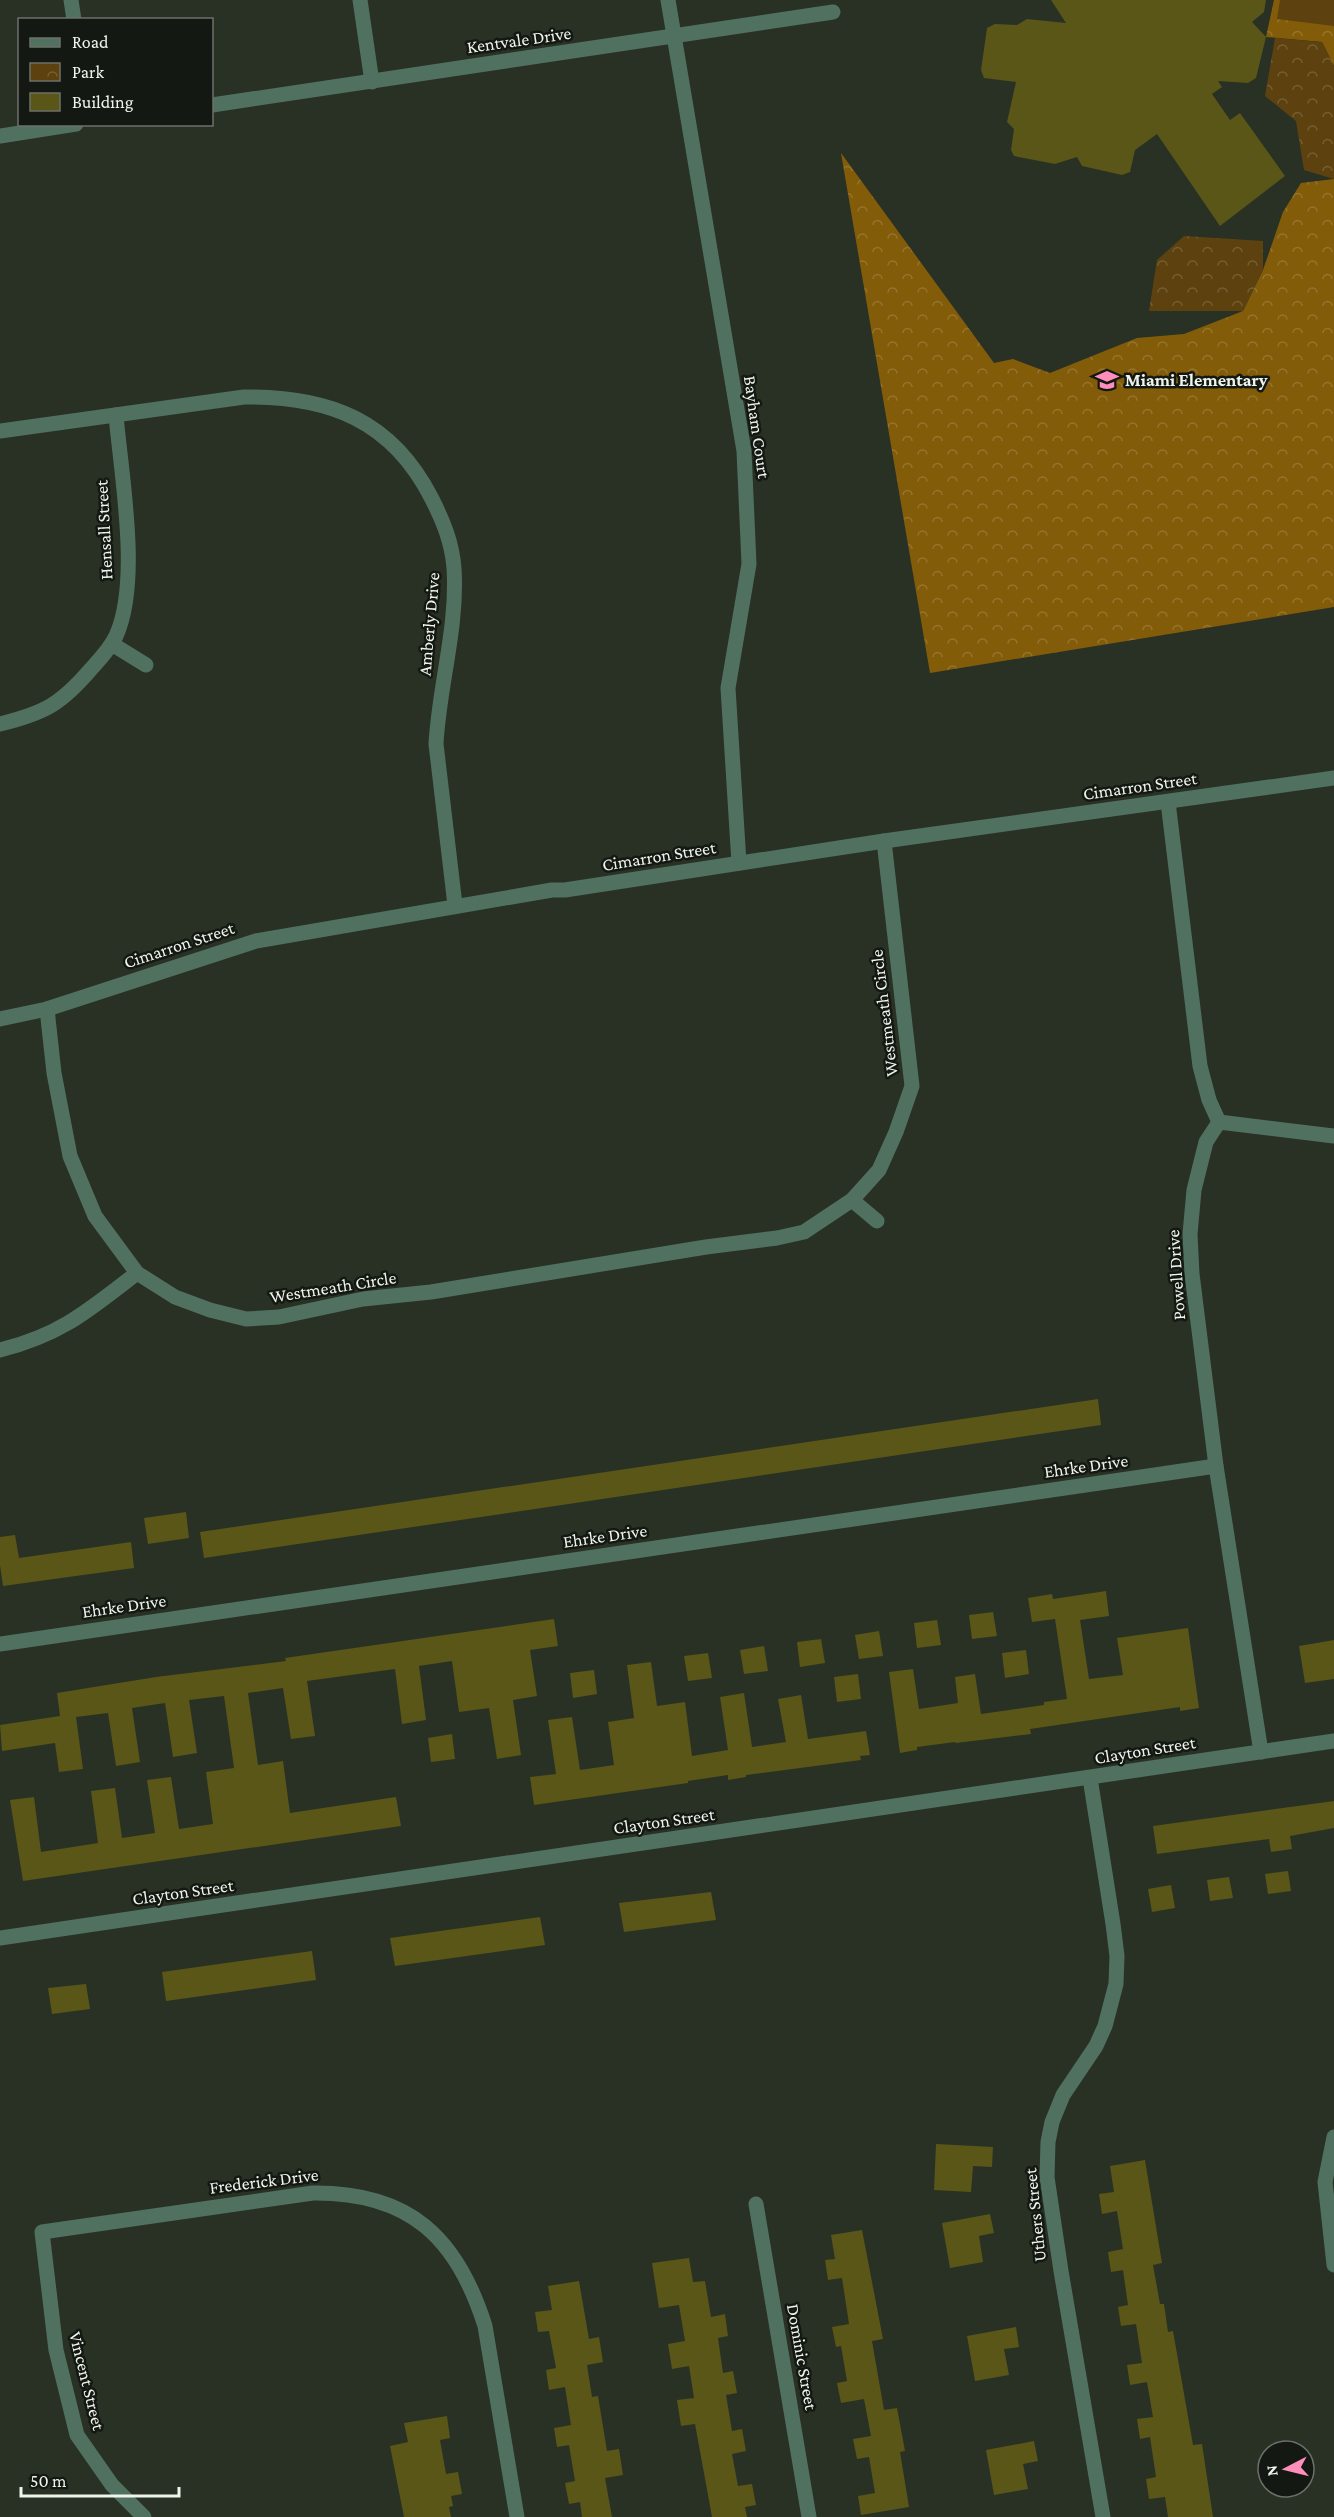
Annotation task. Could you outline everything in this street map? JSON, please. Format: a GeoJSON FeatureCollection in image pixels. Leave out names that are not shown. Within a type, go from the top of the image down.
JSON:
{"type":"FeatureCollection","features":[{"type":"Feature","properties":{"kind":"street"},"geometry":{"type":"LineString","coordinates":[[71,0],[74,18]]}},
{"type":"Feature","properties":{"kind":"street"},"geometry":{"type":"LineString","coordinates":[[360,0],[372,82]]}},
{"type":"Feature","properties":{"kind":"street","name":"Bayham Court"},"geometry":{"type":"LineString","coordinates":[[668,0],[744,451],[749,564],[728,688],[739,862]]}},
{"type":"Feature","properties":{"kind":"street","name":"Kentvale Drive"},"geometry":{"type":"LineString","coordinates":[[213,105],[832,12]]}},
{"type":"Feature","properties":{"kind":"street"},"geometry":{"type":"LineString","coordinates":[[0,136],[63,126]]}},
{"type":"Feature","properties":{"kind":"street","name":"Amberly Drive"},"geometry":{"type":"LineString","coordinates":[[0,431],[244,397],[293,399],[322,405],[357,419],[379,431],[407,458],[424,483],[443,520],[451,543],[454,567],[452,618],[436,744],[455,906]]}},
{"type":"Feature","properties":{"kind":"street","name":"Hensall Street"},"geometry":{"type":"LineString","coordinates":[[0,724],[32,716],[70,693],[112,644],[123,609],[127,585],[128,551],[116,414]]}},
{"type":"Feature","properties":{"kind":"street"},"geometry":{"type":"LineString","coordinates":[[112,644],[146,665]]}},
{"type":"Feature","properties":{"kind":"street","name":"Cimarron Street"},"geometry":{"type":"LineString","coordinates":[[0,1019],[48,1009],[256,941],[455,906],[739,862],[1334,778]]}},
{"type":"Feature","properties":{"kind":"street"},"geometry":{"type":"LineString","coordinates":[[1168,802],[1200,1066],[1209,1100],[1219,1122],[1334,1136]]}},
{"type":"Feature","properties":{"kind":"street","name":"Westmeath Circle"},"geometry":{"type":"LineString","coordinates":[[48,1009],[54,1073],[70,1156],[95,1216],[137,1273],[175,1297],[210,1310],[246,1319],[279,1317],[363,1299],[431,1292],[694,1249],[777,1238],[804,1232],[852,1200],[879,1170],[896,1132],[912,1086],[884,841]]}},
{"type":"Feature","properties":{"kind":"street","name":"Powell Drive"},"geometry":{"type":"LineString","coordinates":[[1219,1122],[1206,1142],[1194,1190],[1190,1234],[1192,1274],[1216,1466],[1261,1752]]}},
{"type":"Feature","properties":{"kind":"street"},"geometry":{"type":"LineString","coordinates":[[852,1200],[876,1221]]}},
{"type":"Feature","properties":{"kind":"street"},"geometry":{"type":"LineString","coordinates":[[0,1350],[30,1341],[80,1318],[137,1273]]}},
{"type":"Feature","properties":{"kind":"street","name":"Ehrke Drive"},"geometry":{"type":"LineString","coordinates":[[0,1644],[1216,1466]]}},
{"type":"Feature","properties":{"kind":"street","name":"Clayton Street"},"geometry":{"type":"LineString","coordinates":[[0,1938],[1334,1741]]}},
{"type":"Feature","properties":{"kind":"street","name":"Uthers Street"},"geometry":{"type":"LineString","coordinates":[[1090,1778],[1113,1924],[1117,1956],[1116,1984],[1105,2026],[1096,2046],[1063,2095],[1052,2122],[1048,2142],[1047,2177],[1103,2517]]}},
{"type":"Feature","properties":{"kind":"street"},"geometry":{"type":"LineString","coordinates":[[1334,2137],[1325,2181],[1334,2265]]}},
{"type":"Feature","properties":{"kind":"street","name":"Frederick Drive"},"geometry":{"type":"LineString","coordinates":[[42,2232],[313,2193],[359,2195],[382,2201],[404,2212],[441,2240],[476,2295],[485,2326],[517,2517]]}},
{"type":"Feature","properties":{"kind":"street","name":"Dominic Street"},"geometry":{"type":"LineString","coordinates":[[756,2204],[809,2517]]}},
{"type":"Feature","properties":{"kind":"street","name":"Vincent Street"},"geometry":{"type":"LineString","coordinates":[[42,2232],[56,2350],[77,2435],[112,2485],[144,2517]]}},
{"type":"Feature","properties":{"kind":"green space"},"geometry":{"type":"Polygon","coordinates":[[[1274,0],[1334,0],[1334,66],[1322,42],[1266,37],[1274,0]]]}},
{"type":"Feature","properties":{"kind":"green space"},"geometry":{"type":"Polygon","coordinates":[[[1280,0],[1334,0],[1334,26],[1277,19],[1280,0]]]}},
{"type":"Feature","properties":{"kind":"green space"},"geometry":{"type":"Polygon","coordinates":[[[1275,38],[1322,42],[1334,66],[1334,179],[1304,170],[1296,121],[1265,96],[1275,38]]]}},
{"type":"Feature","properties":{"kind":"green space"},"geometry":{"type":"Polygon","coordinates":[[[841,153],[994,363],[1013,359],[1050,373],[1137,338],[1184,334],[1243,311],[1263,270],[1283,212],[1301,183],[1334,179],[1334,607],[930,673],[841,153]]]}},
{"type":"Feature","properties":{"kind":"green space"},"geometry":{"type":"Polygon","coordinates":[[[1184,236],[1263,241],[1263,270],[1243,311],[1149,311],[1157,260],[1184,236]]]}},
{"type":"Feature","properties":{"kind":"building"},"geometry":{"type":"Polygon","coordinates":[[[1051,0],[1266,0],[1264,12],[1252,22],[1266,37],[1256,78],[1248,83],[1218,81],[1222,87],[1212,94],[1230,120],[1240,113],[1285,176],[1220,226],[1157,134],[1135,150],[1130,172],[1122,175],[1082,166],[1077,157],[1055,164],[1014,156],[1011,150],[1014,129],[1007,122],[1016,82],[984,78],[981,70],[987,28],[995,24],[1017,25],[1027,19],[1066,23],[1051,0]]]}},
{"type":"Feature","properties":{"kind":"building"},"geometry":{"type":"Polygon","coordinates":[[[1098,1399],[1101,1425],[204,1558],[200,1532],[1098,1399]]]}},
{"type":"Feature","properties":{"kind":"building"},"geometry":{"type":"Polygon","coordinates":[[[186,1512],[189,1538],[148,1544],[144,1518],[186,1512]]]}},
{"type":"Feature","properties":{"kind":"building"},"geometry":{"type":"Polygon","coordinates":[[[15,1535],[19,1558],[131,1542],[134,1568],[3,1586],[0,1537],[15,1535]]]}},
{"type":"Feature","properties":{"kind":"building"},"geometry":{"type":"Polygon","coordinates":[[[1106,1591],[1109,1616],[1080,1620],[1089,1679],[1123,1675],[1117,1638],[1188,1628],[1199,1708],[1180,1711],[1180,1707],[1030,1729],[1031,1734],[917,1747],[917,1750],[900,1753],[889,1672],[913,1669],[919,1709],[958,1703],[955,1677],[975,1674],[981,1714],[1044,1705],[1044,1702],[1067,1699],[1055,1619],[1032,1622],[1028,1598],[1052,1594],[1053,1599],[1106,1591]]]}},
{"type":"Feature","properties":{"kind":"building"},"geometry":{"type":"Polygon","coordinates":[[[993,1612],[997,1636],[972,1639],[969,1615],[993,1612]]]}},
{"type":"Feature","properties":{"kind":"building"},"geometry":{"type":"Polygon","coordinates":[[[554,1619],[558,1646],[530,1650],[537,1696],[513,1700],[521,1755],[497,1759],[489,1708],[459,1712],[452,1661],[419,1666],[426,1720],[402,1724],[395,1669],[307,1681],[315,1736],[291,1739],[283,1688],[248,1693],[258,1765],[283,1761],[290,1813],[396,1797],[401,1826],[23,1881],[10,1800],[34,1797],[41,1852],[98,1843],[91,1791],[115,1788],[122,1838],[155,1833],[147,1780],[171,1777],[179,1829],[213,1824],[206,1772],[234,1768],[224,1696],[189,1700],[197,1753],[173,1757],[165,1703],[132,1708],[140,1762],[116,1766],[108,1713],[76,1717],[83,1769],[59,1772],[55,1743],[2,1751],[0,1725],[60,1716],[57,1693],[156,1677],[286,1661],[285,1658],[554,1619]]]}},
{"type":"Feature","properties":{"kind":"building"},"geometry":{"type":"Polygon","coordinates":[[[937,1620],[941,1645],[917,1648],[914,1623],[937,1620]]]}},
{"type":"Feature","properties":{"kind":"building"},"geometry":{"type":"Polygon","coordinates":[[[879,1631],[883,1656],[859,1659],[855,1635],[879,1631]]]}},
{"type":"Feature","properties":{"kind":"building"},"geometry":{"type":"Polygon","coordinates":[[[821,1639],[825,1663],[800,1667],[797,1642],[821,1639]]]}},
{"type":"Feature","properties":{"kind":"building"},"geometry":{"type":"Polygon","coordinates":[[[1334,1640],[1334,1679],[1305,1683],[1299,1646],[1334,1640]]]}},
{"type":"Feature","properties":{"kind":"building"},"geometry":{"type":"Polygon","coordinates":[[[764,1646],[768,1671],[744,1674],[740,1650],[764,1646]]]}},
{"type":"Feature","properties":{"kind":"building"},"geometry":{"type":"Polygon","coordinates":[[[1026,1650],[1029,1674],[1005,1678],[1002,1653],[1026,1650]]]}},
{"type":"Feature","properties":{"kind":"building"},"geometry":{"type":"Polygon","coordinates":[[[708,1653],[712,1678],[688,1681],[684,1656],[708,1653]]]}},
{"type":"Feature","properties":{"kind":"building"},"geometry":{"type":"Polygon","coordinates":[[[651,1662],[657,1706],[685,1702],[692,1756],[728,1750],[720,1697],[744,1693],[752,1747],[786,1742],[778,1699],[801,1695],[808,1739],[866,1731],[870,1755],[860,1756],[861,1760],[746,1775],[746,1777],[728,1780],[728,1775],[534,1805],[530,1777],[556,1774],[548,1720],[572,1717],[580,1770],[614,1765],[608,1722],[634,1718],[627,1665],[651,1662]]]}},
{"type":"Feature","properties":{"kind":"building"},"geometry":{"type":"Polygon","coordinates":[[[594,1670],[597,1694],[573,1698],[570,1673],[594,1670]]]}},
{"type":"Feature","properties":{"kind":"building"},"geometry":{"type":"Polygon","coordinates":[[[858,1674],[861,1699],[837,1702],[834,1677],[858,1674]]]}},
{"type":"Feature","properties":{"kind":"building"},"geometry":{"type":"Polygon","coordinates":[[[452,1734],[455,1759],[431,1762],[428,1738],[452,1734]]]}},
{"type":"Feature","properties":{"kind":"building"},"geometry":{"type":"Polygon","coordinates":[[[1334,1801],[1334,1828],[1290,1836],[1292,1849],[1271,1852],[1269,1839],[1157,1854],[1153,1826],[1334,1801]]]}},
{"type":"Feature","properties":{"kind":"building"},"geometry":{"type":"Polygon","coordinates":[[[1288,1871],[1291,1891],[1268,1894],[1265,1874],[1288,1871]]]}},
{"type":"Feature","properties":{"kind":"building"},"geometry":{"type":"Polygon","coordinates":[[[1229,1877],[1233,1898],[1210,1901],[1207,1880],[1229,1877]]]}},
{"type":"Feature","properties":{"kind":"building"},"geometry":{"type":"Polygon","coordinates":[[[1171,1885],[1175,1908],[1152,1912],[1148,1889],[1171,1885]]]}},
{"type":"Feature","properties":{"kind":"building"},"geometry":{"type":"Polygon","coordinates":[[[711,1892],[716,1920],[624,1932],[619,1903],[711,1892]]]}},
{"type":"Feature","properties":{"kind":"building"},"geometry":{"type":"Polygon","coordinates":[[[540,1917],[545,1945],[395,1966],[390,1938],[540,1917]]]}},
{"type":"Feature","properties":{"kind":"building"},"geometry":{"type":"Polygon","coordinates":[[[312,1951],[316,1980],[166,2001],[162,1972],[312,1951]]]}},
{"type":"Feature","properties":{"kind":"building"},"geometry":{"type":"Polygon","coordinates":[[[86,1984],[90,2009],[52,2014],[48,1988],[86,1984]]]}},
{"type":"Feature","properties":{"kind":"building"},"geometry":{"type":"Polygon","coordinates":[[[936,2144],[993,2147],[992,2167],[973,2166],[971,2192],[934,2190],[936,2144]]]}},
{"type":"Feature","properties":{"kind":"building"},"geometry":{"type":"Polygon","coordinates":[[[1145,2160],[1162,2263],[1153,2265],[1160,2304],[1164,2304],[1168,2332],[1173,2331],[1193,2445],[1202,2444],[1213,2517],[1168,2517],[1165,2497],[1149,2499],[1146,2479],[1156,2477],[1150,2437],[1140,2439],[1137,2419],[1153,2417],[1147,2382],[1130,2385],[1127,2365],[1142,2363],[1136,2324],[1121,2326],[1118,2307],[1128,2305],[1123,2270],[1111,2272],[1108,2252],[1123,2249],[1117,2211],[1102,2214],[1099,2194],[1114,2192],[1110,2166],[1145,2160]]]}},
{"type":"Feature","properties":{"kind":"building"},"geometry":{"type":"Polygon","coordinates":[[[990,2214],[994,2233],[979,2236],[983,2262],[950,2268],[942,2223],[990,2214]]]}},
{"type":"Feature","properties":{"kind":"building"},"geometry":{"type":"Polygon","coordinates":[[[862,2230],[883,2339],[872,2341],[884,2410],[897,2408],[905,2451],[900,2452],[909,2507],[861,2515],[858,2496],[875,2493],[869,2457],[857,2459],[853,2439],[871,2436],[864,2399],[841,2403],[837,2383],[847,2381],[841,2346],[836,2347],[832,2327],[849,2324],[842,2278],[828,2280],[825,2260],[835,2259],[831,2235],[862,2230]]]}},
{"type":"Feature","properties":{"kind":"building"},"geometry":{"type":"Polygon","coordinates":[[[689,2258],[693,2282],[705,2281],[711,2317],[725,2314],[728,2336],[718,2338],[723,2373],[733,2371],[737,2393],[726,2395],[732,2431],[742,2429],[746,2451],[732,2454],[738,2486],[752,2484],[756,2505],[745,2507],[747,2517],[712,2517],[695,2424],[681,2426],[677,2400],[694,2398],[689,2366],[672,2369],[668,2344],[685,2341],[679,2305],[659,2308],[652,2263],[689,2258]]]}},
{"type":"Feature","properties":{"kind":"building"},"geometry":{"type":"Polygon","coordinates":[[[579,2281],[589,2339],[599,2337],[603,2362],[587,2365],[592,2397],[598,2396],[607,2451],[619,2449],[623,2475],[605,2478],[612,2517],[582,2517],[580,2502],[569,2504],[565,2483],[575,2481],[569,2445],[557,2447],[554,2428],[571,2425],[565,2387],[549,2390],[546,2370],[556,2368],[549,2331],[538,2332],[535,2312],[552,2310],[548,2286],[579,2281]]]}},
{"type":"Feature","properties":{"kind":"building"},"geometry":{"type":"Polygon","coordinates":[[[1016,2327],[1019,2347],[1004,2349],[1009,2375],[975,2381],[967,2336],[1016,2327]]]}},
{"type":"Feature","properties":{"kind":"building"},"geometry":{"type":"Polygon","coordinates":[[[447,2416],[450,2438],[440,2440],[446,2474],[458,2472],[462,2494],[451,2496],[453,2506],[449,2507],[451,2517],[404,2517],[390,2446],[408,2442],[404,2423],[447,2416]]]}},
{"type":"Feature","properties":{"kind":"building"},"geometry":{"type":"Polygon","coordinates":[[[1034,2441],[1038,2461],[1023,2464],[1028,2489],[994,2495],[986,2450],[1034,2441]]]}},
{"type":"Feature","properties":{"kind":"place","name":"Miami Elementary"},"geometry":{"type":"Point","coordinates":[1107,380]}}]}
